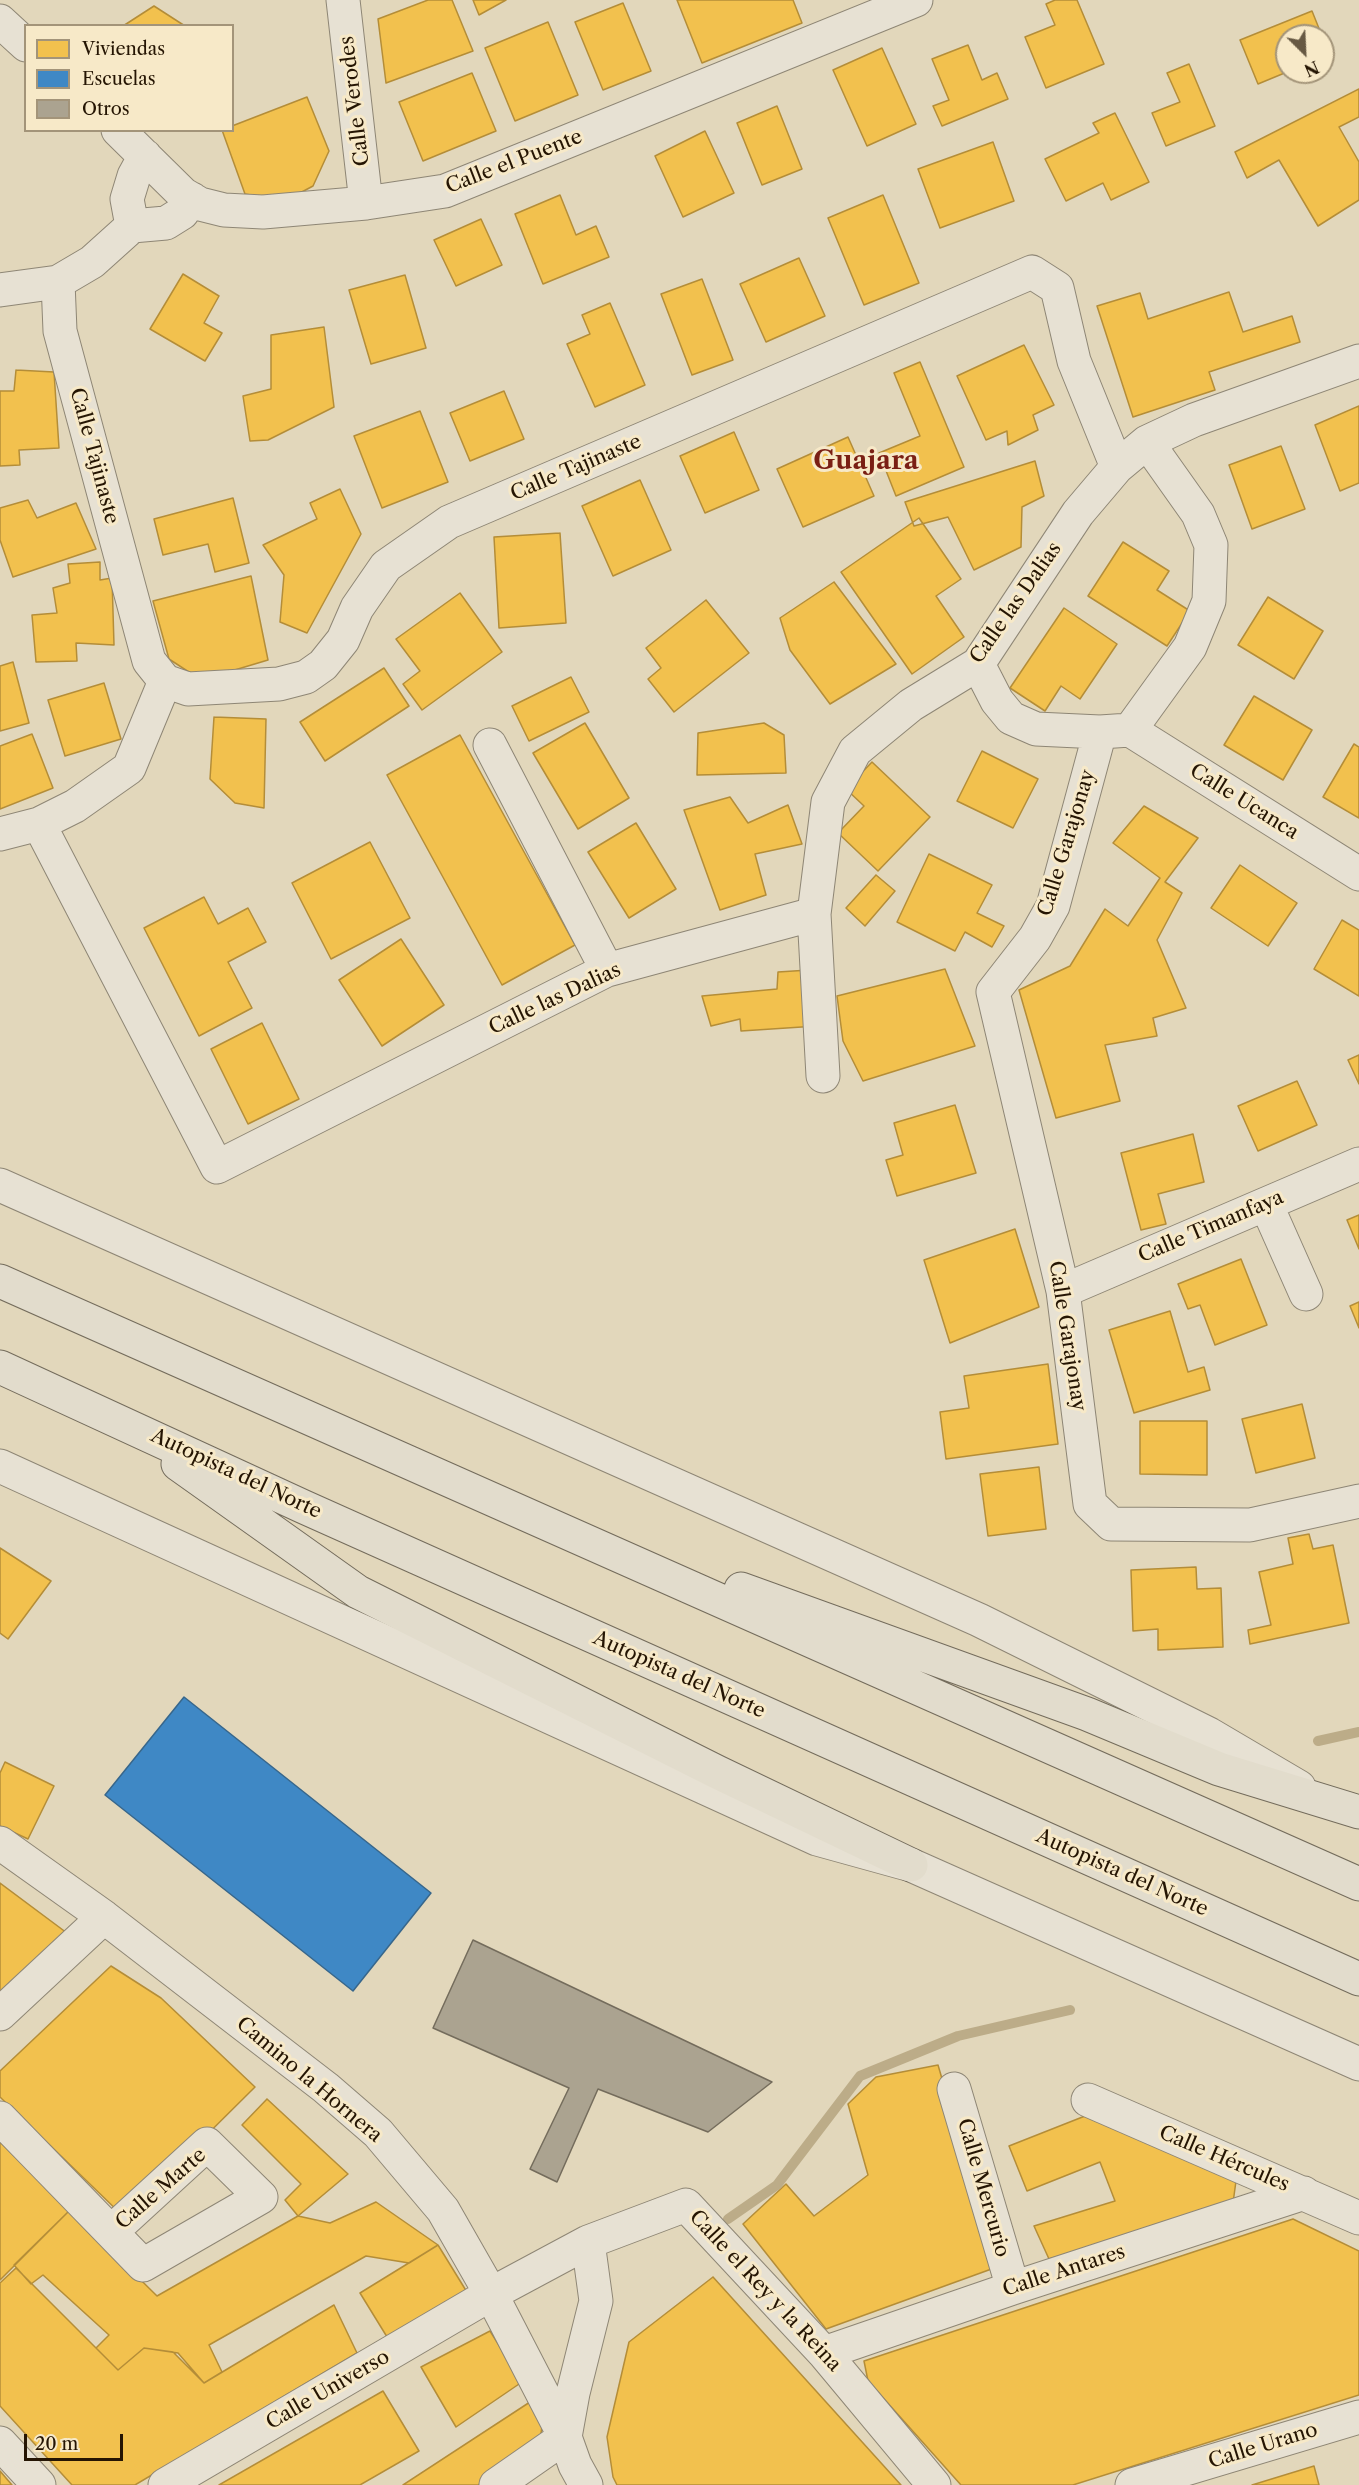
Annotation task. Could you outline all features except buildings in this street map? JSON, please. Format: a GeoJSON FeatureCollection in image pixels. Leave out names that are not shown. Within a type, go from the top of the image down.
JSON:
{"type":"FeatureCollection","features":[{"type":"Feature","properties":{"kind":"highway"},"geometry":{"type":"LineString","coordinates":[[0,1281],[1359,1884]]}},
{"type":"Feature","properties":{"kind":"highway","name":"Autopista del Norte"},"geometry":{"type":"LineString","coordinates":[[0,1366],[108,1414],[304,1507],[1359,1979]]}},
{"type":"Feature","properties":{"kind":"highway"},"geometry":{"type":"LineString","coordinates":[[108,1414],[358,1592],[717,1772],[911,1865]]}},
{"type":"Feature","properties":{"kind":"highway"},"geometry":{"type":"LineString","coordinates":[[474,1493],[1087,1714],[1219,1769],[1359,1812]]}},
{"type":"Feature","properties":{"kind":"street","name":"Calle Verodes"},"geometry":{"type":"LineString","coordinates":[[343,0],[366,203]]}},
{"type":"Feature","properties":{"kind":"street","name":"Calle el Puente"},"geometry":{"type":"LineString","coordinates":[[120,132],[165,178],[192,200],[224,210],[263,212],[366,203],[445,191],[916,0]]}},
{"type":"Feature","properties":{"kind":"street"},"geometry":{"type":"LineString","coordinates":[[0,21],[24,43]]}},
{"type":"Feature","properties":{"kind":"street"},"geometry":{"type":"LineString","coordinates":[[132,226],[127,199],[134,176],[145,156]]}},
{"type":"Feature","properties":{"kind":"street"},"geometry":{"type":"LineString","coordinates":[[0,290],[58,282],[92,262],[132,226],[166,223],[182,213],[192,200]]}},
{"type":"Feature","properties":{"kind":"street","name":"Calle Tajinaste"},"geometry":{"type":"LineString","coordinates":[[58,282],[60,331],[149,661],[165,681],[188,689],[279,684],[306,677],[323,665],[343,640],[357,608],[386,566],[449,522],[1032,272],[1057,288],[1074,361],[1117,467]]}},
{"type":"Feature","properties":{"kind":"street","name":"Calle las Dalias"},"geometry":{"type":"LineString","coordinates":[[39,824],[217,1167],[607,970],[814,914],[828,802],[855,751],[911,705],[978,664],[1078,513],[1117,467],[1148,442],[1194,420],[1359,361]]}},
{"type":"Feature","properties":{"kind":"street","name":"Calle Garajonay"},"geometry":{"type":"LineString","coordinates":[[1148,442],[1198,514],[1211,545],[1209,601],[1190,647],[1115,731],[1053,906],[1035,938],[993,992],[1063,1291],[1090,1504],[1112,1524],[1250,1525],[1359,1501]]}},
{"type":"Feature","properties":{"kind":"street","name":"Calle Ucanca"},"geometry":{"type":"LineString","coordinates":[[978,664],[997,700],[1011,717],[1036,729],[1115,731],[1359,874]]}},
{"type":"Feature","properties":{"kind":"street"},"geometry":{"type":"LineString","coordinates":[[0,834],[39,824],[75,806],[129,768],[165,681]]}},
{"type":"Feature","properties":{"kind":"street"},"geometry":{"type":"LineString","coordinates":[[490,745],[607,970]]}},
{"type":"Feature","properties":{"kind":"street"},"geometry":{"type":"LineString","coordinates":[[814,914],[823,1076]]}},
{"type":"Feature","properties":{"kind":"street","name":"Calle Timanfaya"},"geometry":{"type":"LineString","coordinates":[[1063,1291],[1359,1164]]}},
{"type":"Feature","properties":{"kind":"street"},"geometry":{"type":"LineString","coordinates":[[0,1185],[979,1620],[1209,1734],[1322,1800]]}},
{"type":"Feature","properties":{"kind":"street"},"geometry":{"type":"LineString","coordinates":[[1266,1204],[1306,1294]]}},
{"type":"Feature","properties":{"kind":"street"},"geometry":{"type":"LineString","coordinates":[[0,1466],[817,1839],[911,1865],[1359,2064]]}},
{"type":"Feature","properties":{"kind":"street","name":"Camino la Hornera"},"geometry":{"type":"LineString","coordinates":[[0,1843],[104,1917],[326,2088],[378,2133],[442,2210],[491,2294],[565,2437],[575,2466],[586,2485]]}},
{"type":"Feature","properties":{"kind":"street"},"geometry":{"type":"LineString","coordinates":[[0,2014],[104,1917]]}},
{"type":"Feature","properties":{"kind":"street","name":"Calle Mercurio"},"geometry":{"type":"LineString","coordinates":[[954,2089],[1013,2288]]}},
{"type":"Feature","properties":{"kind":"street","name":"Calle Hércules"},"geometry":{"type":"LineString","coordinates":[[1088,2100],[1359,2218]]}},
{"type":"Feature","properties":{"kind":"street","name":"Calle Marte"},"geometry":{"type":"LineString","coordinates":[[0,2118],[111,2232]]}},
{"type":"Feature","properties":{"kind":"street","name":"Calle Antares"},"geometry":{"type":"LineString","coordinates":[[824,2353],[1013,2288],[1304,2193]]}},
{"type":"Feature","properties":{"kind":"street","name":"Calle el Rey y la Reina"},"geometry":{"type":"LineString","coordinates":[[491,2294],[588,2242],[686,2205],[824,2353],[934,2485]]}},
{"type":"Feature","properties":{"kind":"street"},"geometry":{"type":"LineString","coordinates":[[496,2485],[565,2437],[573,2393],[596,2301],[588,2242]]}},
{"type":"Feature","properties":{"kind":"street","name":"Calle Universo"},"geometry":{"type":"LineString","coordinates":[[165,2485],[491,2294]]}},
{"type":"Feature","properties":{"kind":"street","name":"Calle Urano"},"geometry":{"type":"LineString","coordinates":[[1132,2485],[1180,2479],[1359,2417]]}},
{"type":"Feature","properties":{"kind":"street"},"geometry":{"type":"LineString","coordinates":[[0,2444],[39,2485]]}},
{"type":"Feature","properties":{"kind":"waterway"},"geometry":{"type":"LineString","coordinates":[[1318,1741],[1359,1732]]}},
{"type":"Feature","properties":{"kind":"waterway"},"geometry":{"type":"LineString","coordinates":[[728,2219],[777,2185],[860,2076],[958,2036],[1070,2010]]}},
{"type":"Feature","properties":{"kind":"district","name":"Guajara"},"geometry":{"type":"Point","coordinates":[866,461]}}]}
